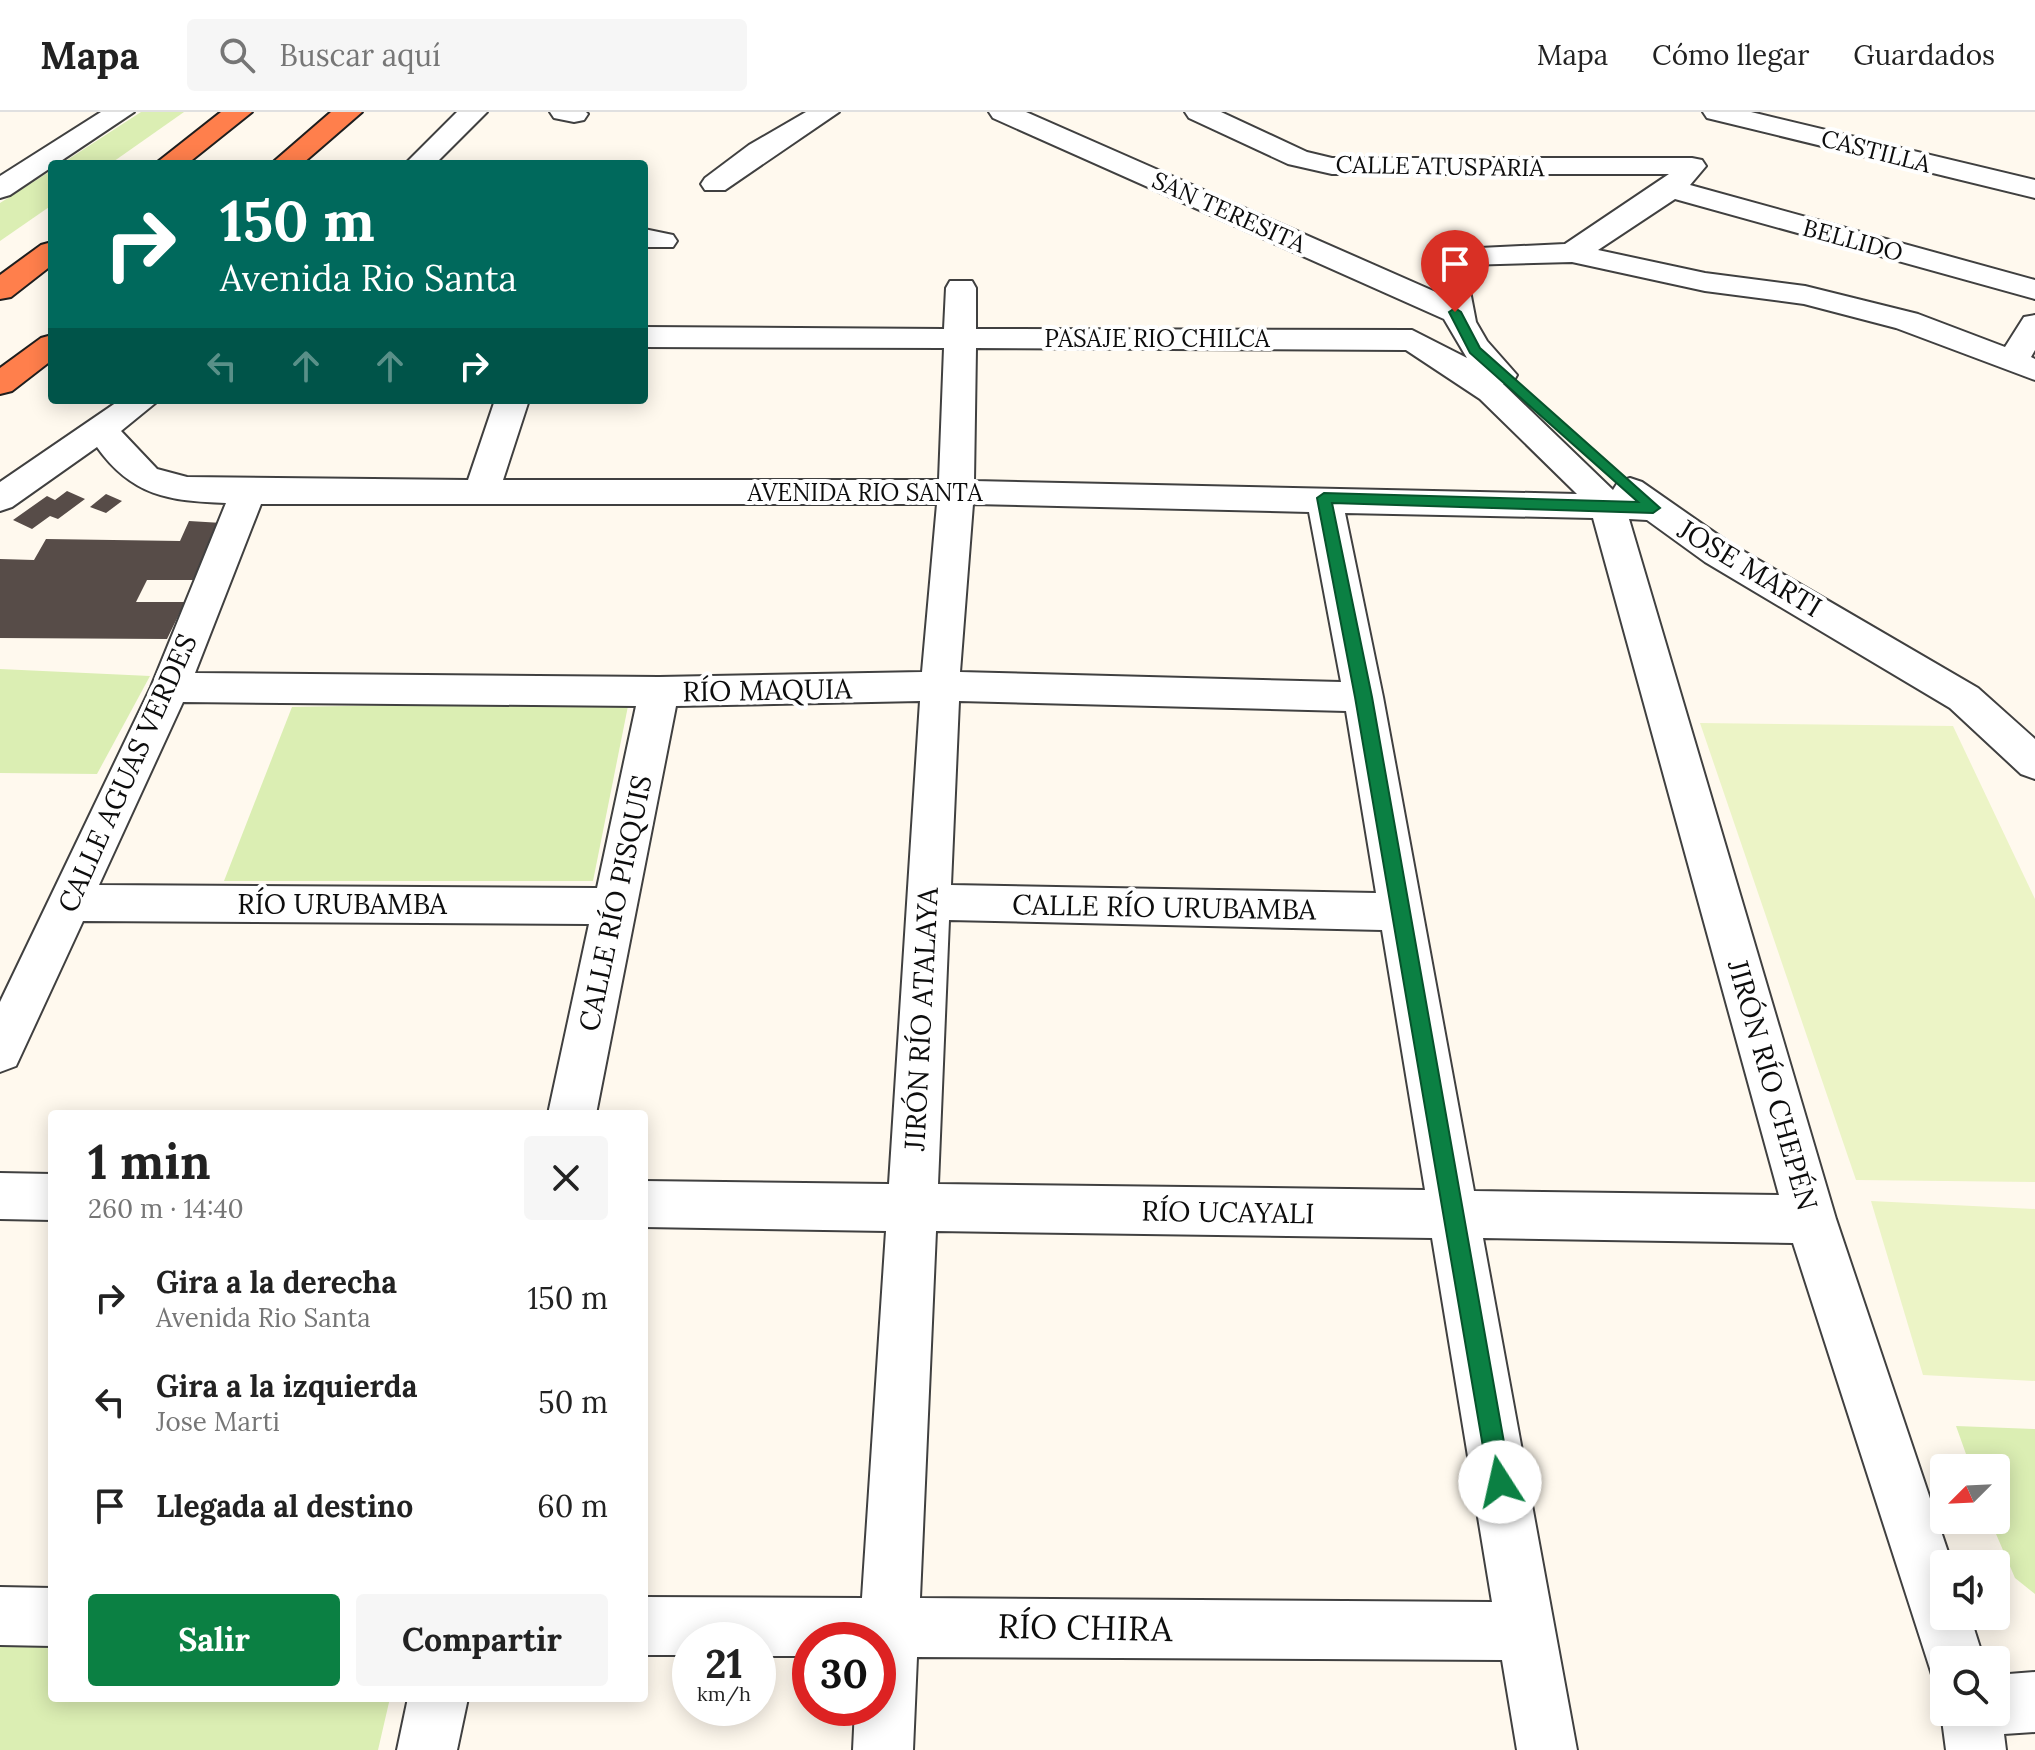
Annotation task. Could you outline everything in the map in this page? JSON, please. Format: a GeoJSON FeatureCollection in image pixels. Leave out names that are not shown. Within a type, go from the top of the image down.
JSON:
{"type":"FeatureCollection","features":[{"type":"Feature","properties":{"kind":"highway"},"geometry":{"type":"LineString","coordinates":[[174,160],[238,112]]}},
{"type":"Feature","properties":{"kind":"highway"},"geometry":{"type":"LineString","coordinates":[[290,160],[348,112]]}},
{"type":"Feature","properties":{"kind":"highway"},"geometry":{"type":"LineString","coordinates":[[0,290],[48,254]]}},
{"type":"Feature","properties":{"kind":"highway"},"geometry":{"type":"LineString","coordinates":[[0,384],[48,348]]}},
{"type":"Feature","properties":{"kind":"street"},"geometry":{"type":"LineString","coordinates":[[0,189],[120,112]]}},
{"type":"Feature","properties":{"kind":"street"},"geometry":{"type":"LineString","coordinates":[[423,160],[473,112]]}},
{"type":"Feature","properties":{"kind":"street"},"geometry":{"type":"LineString","coordinates":[[715,184],[759,151],[825,112]]}},
{"type":"Feature","properties":{"kind":"street","name":"SAN TERESITA"},"geometry":{"type":"LineString","coordinates":[[1003,112],[1455,312]]}},
{"type":"Feature","properties":{"kind":"street","name":"CALLE ATUSPARIA"},"geometry":{"type":"LineString","coordinates":[[1199,112],[1298,158],[1332,166],[1692,166]]}},
{"type":"Feature","properties":{"kind":"street"},"geometry":{"type":"LineString","coordinates":[[1572,253],[1671,189],[1712,140],[1716,112]]}},
{"type":"Feature","properties":{"kind":"street","name":"CASTILLA"},"geometry":{"type":"LineString","coordinates":[[1716,112],[2035,189]]}},
{"type":"Feature","properties":{"kind":"street","name":"BELLIDO"},"geometry":{"type":"LineString","coordinates":[[1671,189],[2035,290]]}},
{"type":"Feature","properties":{"kind":"street"},"geometry":{"type":"LineString","coordinates":[[1455,312],[1449,256],[1572,253],[1705,282],[1805,295],[1907,321],[2024,365],[2035,324]]}},
{"type":"Feature","properties":{"kind":"street","name":"JIRÓN RÍO ATALAYA"},"geometry":{"type":"LineString","coordinates":[[890,1622],[940,686],[956,492],[961,288]]}},
{"type":"Feature","properties":{"kind":"street","name":"JOSE MARTI"},"geometry":{"type":"LineString","coordinates":[[1455,312],[1474,350],[1653,508],[1718,553],[1964,698],[2035,763]]}},
{"type":"Feature","properties":{"kind":"street","name":"PASAJE RIO CHILCA"},"geometry":{"type":"LineString","coordinates":[[648,337],[1412,340],[1450,358],[1555,449],[1607,505]]}},
{"type":"Feature","properties":{"kind":"street"},"geometry":{"type":"LineString","coordinates":[[0,499],[136,404]]}},
{"type":"Feature","properties":{"kind":"street"},"geometry":{"type":"LineString","coordinates":[[482,490],[511,404]]}},
{"type":"Feature","properties":{"kind":"street","name":"AVENIDA RIO SANTA"},"geometry":{"type":"LineString","coordinates":[[101,428],[132,468],[150,480],[174,487],[248,492],[956,492],[1324,498],[1653,508]]}},
{"type":"Feature","properties":{"kind":"street","name":"CALLE AGUAS VERDES"},"geometry":{"type":"LineString","coordinates":[[0,1051],[170,687],[248,492]]}},
{"type":"Feature","properties":{"kind":"street"},"geometry":{"type":"LineString","coordinates":[[1324,498],[1363,697],[1547,1750]]}},
{"type":"Feature","properties":{"kind":"street","name":"JIRÓN RÍO CHEPÉN"},"geometry":{"type":"LineString","coordinates":[[1607,505],[1811,1219],[1950,1646]]}},
{"type":"Feature","properties":{"kind":"street","name":"RÍO MAQUIA"},"geometry":{"type":"LineString","coordinates":[[170,687],[659,692],[940,686],[1363,697]]}},
{"type":"Feature","properties":{"kind":"street","name":"CALLE RÍO PISQUIS"},"geometry":{"type":"LineString","coordinates":[[573,1110],[659,692]]}},
{"type":"Feature","properties":{"kind":"street","name":"CALLE RÍO URUBAMBA"},"geometry":{"type":"LineString","coordinates":[[928,902],[1401,912]]}},
{"type":"Feature","properties":{"kind":"street","name":"RÍO URUBAMBA"},"geometry":{"type":"LineString","coordinates":[[69,903],[615,906]]}},
{"type":"Feature","properties":{"kind":"street"},"geometry":{"type":"LineString","coordinates":[[0,1196],[48,1197]]}},
{"type":"Feature","properties":{"kind":"street","name":"RÍO UCAYALI"},"geometry":{"type":"LineString","coordinates":[[648,1204],[1811,1219]]}},
{"type":"Feature","properties":{"kind":"street"},"geometry":{"type":"LineString","coordinates":[[0,1616],[48,1617]]}},
{"type":"Feature","properties":{"kind":"street","name":"RÍO CHIRA"},"geometry":{"type":"LineString","coordinates":[[648,1626],[792,1625]]}},
{"type":"Feature","properties":{"kind":"street","name":"RÍO CHIRA"},"geometry":{"type":"LineString","coordinates":[[896,1625],[1526,1631]]}},
{"type":"Feature","properties":{"kind":"street"},"geometry":{"type":"LineString","coordinates":[[427,1750],[437,1702]]}},
{"type":"Feature","properties":{"kind":"street"},"geometry":{"type":"LineString","coordinates":[[2010,1704],[2035,1702]]}},
{"type":"Feature","properties":{"kind":"street","name":"JIRÓN RÍO ATALAYA"},"geometry":{"type":"LineString","coordinates":[[883,1750],[884,1726]]}},
{"type":"Feature","properties":{"kind":"street"},"geometry":{"type":"LineString","coordinates":[[1973,1726],[1976,1750]]}},
{"type":"Feature","properties":{"kind":"green space"},"geometry":{"type":"Polygon","coordinates":[[[141,112],[184,112],[116,160],[67,160],[141,112]]]}},
{"type":"Feature","properties":{"kind":"green space"},"geometry":{"type":"Polygon","coordinates":[[[48,173],[48,208],[0,241],[0,203],[48,173]]]}},
{"type":"Feature","properties":{"kind":"green space"},"geometry":{"type":"Polygon","coordinates":[[[0,669],[150,676],[97,774],[0,773],[0,669]]]}},
{"type":"Feature","properties":{"kind":"green space"},"geometry":{"type":"Polygon","coordinates":[[[629,701],[593,881],[224,881],[292,707],[629,701]]]}},
{"type":"Feature","properties":{"kind":"green space"},"geometry":{"type":"Polygon","coordinates":[[[1700,723],[1953,726],[2035,899],[2035,1182],[1856,1180],[1700,723]]]}},
{"type":"Feature","properties":{"kind":"green space"},"geometry":{"type":"Polygon","coordinates":[[[1871,1201],[2035,1209],[2035,1381],[1923,1375],[1871,1201]]]}},
{"type":"Feature","properties":{"kind":"green space"},"geometry":{"type":"Polygon","coordinates":[[[1956,1426],[2035,1429],[2035,1594],[2015,1578],[2010,1566],[2010,1550],[2003,1550],[1996,1534],[2010,1534],[2010,1454],[1966,1454],[1956,1426]]]}},
{"type":"Feature","properties":{"kind":"green space"},"geometry":{"type":"Polygon","coordinates":[[[0,1628],[48,1630],[48,1702],[389,1702],[378,1750],[0,1750],[0,1628]]]}},
{"type":"Feature","properties":{"kind":"building"},"geometry":{"type":"Polygon","coordinates":[[[67,491],[85,499],[58,519],[50,516],[32,529],[13,520],[47,496],[55,500],[67,491]]]}},
{"type":"Feature","properties":{"kind":"building"},"geometry":{"type":"Polygon","coordinates":[[[106,494],[122,501],[106,513],[90,507],[106,494]]]}},
{"type":"Feature","properties":{"kind":"building"},"geometry":{"type":"Polygon","coordinates":[[[189,521],[222,523],[195,580],[147,580],[136,602],[185,602],[167,639],[0,638],[0,559],[34,560],[46,539],[180,541],[189,521]]]}},
{"type":"Feature","properties":{"kind":"route"},"geometry":{"type":"LineString","coordinates":[[1455,312],[1474,350],[1653,508],[1324,498],[1363,697],[1500,1482]]}}]}
